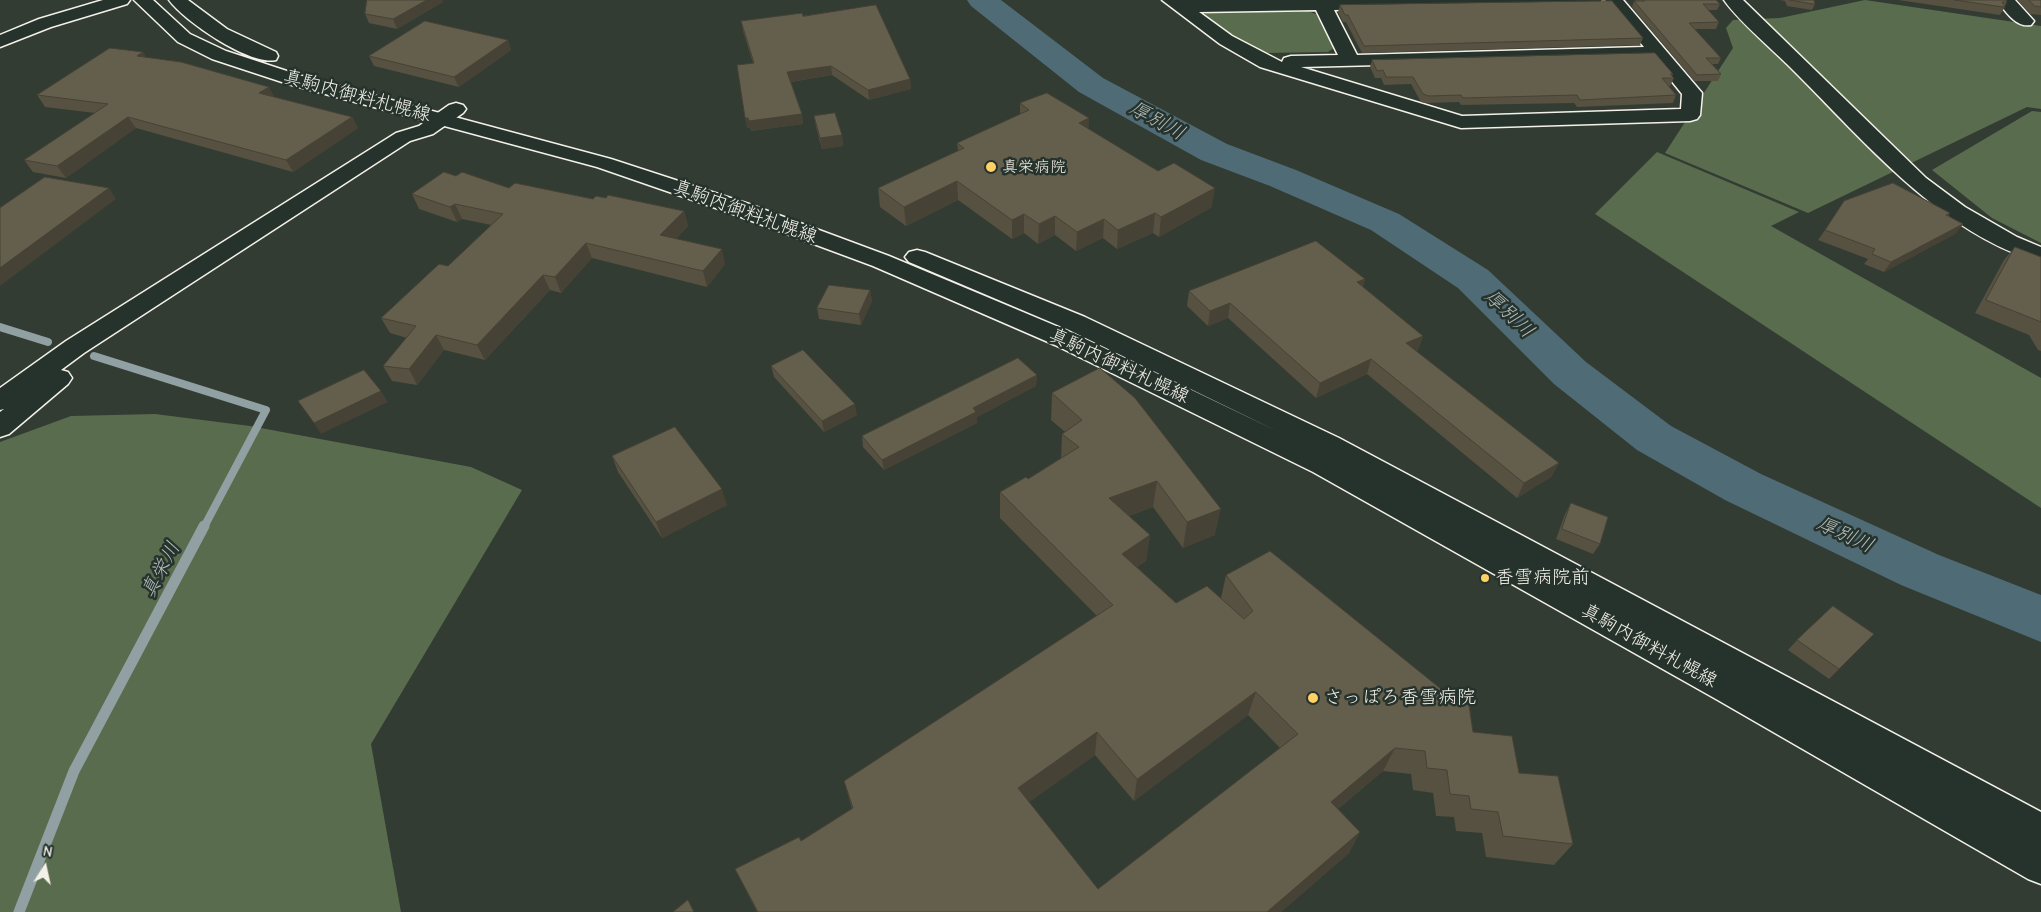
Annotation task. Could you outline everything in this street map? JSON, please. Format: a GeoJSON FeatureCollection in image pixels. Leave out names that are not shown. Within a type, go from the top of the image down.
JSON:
{"type":"FeatureCollection","features":[{"type":"Feature","properties":{"kind":"main road"},"geometry":{"type":"LineString","coordinates":[[0,42],[45,23],[121,0]]}},
{"type":"Feature","properties":{"kind":"main road","name":"真駒内御料札幌線"},"geometry":{"type":"LineString","coordinates":[[143,0],[184,38],[219,56],[295,80],[604,163],[740,209],[881,261],[1072,343],[1323,465],[1728,689],[2041,866]]}},
{"type":"Feature","properties":{"kind":"main road","name":"真駒内御料札幌線"},"geometry":{"type":"LineString","coordinates":[[178,0],[195,16],[226,36],[263,54],[441,119],[567,138],[755,195],[985,284],[1076,323],[1192,377],[1330,445],[2041,832]]}},
{"type":"Feature","properties":{"kind":"main road"},"geometry":{"type":"LineString","coordinates":[[1176,4],[1594,0]]}},
{"type":"Feature","properties":{"kind":"main road"},"geometry":{"type":"LineString","coordinates":[[1176,4],[1226,40],[1267,63],[1461,122],[1690,115],[1692,93],[1614,0]]}},
{"type":"Feature","properties":{"kind":"main road"},"geometry":{"type":"LineString","coordinates":[[1733,0],[1918,183],[1956,212],[2009,242],[2041,255]]}},
{"type":"Feature","properties":{"kind":"main road"},"geometry":{"type":"LineString","coordinates":[[2006,0],[2025,21]]}},
{"type":"Feature","properties":{"kind":"main road"},"geometry":{"type":"LineString","coordinates":[[1321,3],[1350,60]]}},
{"type":"Feature","properties":{"kind":"main road"},"geometry":{"type":"LineString","coordinates":[[1267,63],[1658,52]]}},
{"type":"Feature","properties":{"kind":"main road"},"geometry":{"type":"LineString","coordinates":[[0,401],[75,347],[395,142],[441,119]]}},
{"type":"Feature","properties":{"kind":"main road"},"geometry":{"type":"LineString","coordinates":[[0,427],[54,382],[417,142],[441,119]]}},
{"type":"Feature","properties":{"kind":"green space"},"geometry":{"type":"Polygon","coordinates":[[[1865,0],[2041,26],[2041,109],[2027,107],[1808,213],[1665,153],[1733,48],[1726,28],[1733,20],[1780,18],[1865,0]]]}},
{"type":"Feature","properties":{"kind":"green space"},"geometry":{"type":"Polygon","coordinates":[[[1307,11],[1316,14],[1334,48],[1328,52],[1265,53],[1231,39],[1202,18],[1207,12],[1307,11]]]}},
{"type":"Feature","properties":{"kind":"green space"},"geometry":{"type":"Polygon","coordinates":[[[2032,111],[2041,112],[2041,243],[1992,218],[1932,170],[2032,111]]]}},
{"type":"Feature","properties":{"kind":"green space"},"geometry":{"type":"Polygon","coordinates":[[[1657,152],[1799,212],[1771,226],[2041,378],[2041,508],[1595,214],[1657,152]]]}},
{"type":"Feature","properties":{"kind":"green space"},"geometry":{"type":"Polygon","coordinates":[[[155,414],[250,426],[471,467],[522,490],[371,744],[401,912],[0,912],[0,442],[71,416],[155,414]]]}},
{"type":"Feature","properties":{"kind":"building"},"geometry":{"type":"Polygon","coordinates":[[[367,0],[427,0],[393,19],[365,14],[367,0]]]}},
{"type":"Feature","properties":{"kind":"building"},"geometry":{"type":"Polygon","coordinates":[[[1716,0],[1720,4],[1703,4],[1719,22],[1689,23],[1721,58],[1706,58],[1721,74],[1697,75],[1634,1],[1716,0]]]}},
{"type":"Feature","properties":{"kind":"building"},"geometry":{"type":"Polygon","coordinates":[[[1790,0],[1814,0],[1815,4],[1790,0]]]}},
{"type":"Feature","properties":{"kind":"building"},"geometry":{"type":"Polygon","coordinates":[[[1955,0],[2006,0],[2007,2],[2002,2],[2005,7],[1955,0]]]}},
{"type":"Feature","properties":{"kind":"building"},"geometry":{"type":"Polygon","coordinates":[[[2029,0],[2041,0],[2041,7],[2035,6],[2029,0]]]}},
{"type":"Feature","properties":{"kind":"building"},"geometry":{"type":"Polygon","coordinates":[[[1612,1],[1643,38],[1364,46],[1348,15],[1345,15],[1340,5],[1612,1]]]}},
{"type":"Feature","properties":{"kind":"building"},"geometry":{"type":"Polygon","coordinates":[[[876,5],[910,79],[868,90],[831,66],[787,72],[802,114],[749,121],[748,118],[745,118],[737,65],[754,63],[741,21],[802,13],[803,16],[876,5]]]}},
{"type":"Feature","properties":{"kind":"building"},"geometry":{"type":"Polygon","coordinates":[[[425,21],[508,40],[454,77],[369,56],[425,21]]]}},
{"type":"Feature","properties":{"kind":"building"},"geometry":{"type":"Polygon","coordinates":[[[110,48],[143,52],[137,56],[181,62],[269,87],[259,93],[352,117],[286,160],[128,117],[57,166],[24,160],[108,104],[37,95],[110,48]]]}},
{"type":"Feature","properties":{"kind":"building"},"geometry":{"type":"Polygon","coordinates":[[[1655,53],[1673,74],[1670,74],[1674,78],[1662,78],[1676,95],[1580,100],[1577,95],[1463,98],[1461,95],[1429,96],[1423,94],[1413,77],[1386,77],[1383,70],[1377,71],[1372,60],[1655,53]]]}},
{"type":"Feature","properties":{"kind":"building"},"geometry":{"type":"Polygon","coordinates":[[[1047,93],[1089,118],[1079,123],[1158,171],[1174,163],[1215,188],[1161,217],[1155,213],[1118,230],[1104,219],[1077,232],[1055,216],[1039,224],[1024,214],[1012,220],[957,181],[904,207],[878,188],[964,148],[957,143],[1029,110],[1020,103],[1047,93]]]}},
{"type":"Feature","properties":{"kind":"building"},"geometry":{"type":"Polygon","coordinates":[[[835,113],[842,135],[820,138],[814,116],[835,113]]]}},
{"type":"Feature","properties":{"kind":"building"},"geometry":{"type":"Polygon","coordinates":[[[444,172],[456,176],[462,172],[509,188],[515,183],[593,199],[596,196],[606,198],[608,195],[684,211],[660,235],[722,249],[703,271],[586,243],[555,277],[543,275],[477,345],[436,335],[409,369],[383,366],[416,326],[381,318],[439,264],[448,266],[503,214],[455,204],[450,207],[412,194],[444,172]]]}},
{"type":"Feature","properties":{"kind":"building"},"geometry":{"type":"Polygon","coordinates":[[[45,177],[109,188],[0,268],[0,208],[45,177]]]}},
{"type":"Feature","properties":{"kind":"building"},"geometry":{"type":"Polygon","coordinates":[[[1893,183],[1950,213],[1946,215],[1963,224],[1891,262],[1872,254],[1875,249],[1825,230],[1844,201],[1893,183]]]}},
{"type":"Feature","properties":{"kind":"building"},"geometry":{"type":"Polygon","coordinates":[[[1316,241],[1365,279],[1357,282],[1423,336],[1406,343],[1559,463],[1524,483],[1371,359],[1320,383],[1230,303],[1210,311],[1189,291],[1316,241]]]}},
{"type":"Feature","properties":{"kind":"building"},"geometry":{"type":"Polygon","coordinates":[[[2015,247],[2041,257],[2041,322],[1986,300],[2015,247]]]}},
{"type":"Feature","properties":{"kind":"building"},"geometry":{"type":"Polygon","coordinates":[[[829,285],[870,290],[859,314],[817,308],[829,285]]]}},
{"type":"Feature","properties":{"kind":"building"},"geometry":{"type":"Polygon","coordinates":[[[803,350],[855,404],[822,421],[771,366],[803,350]]]}},
{"type":"Feature","properties":{"kind":"building"},"geometry":{"type":"Polygon","coordinates":[[[1018,358],[1037,375],[973,408],[976,412],[882,460],[862,436],[1018,358]]]}},
{"type":"Feature","properties":{"kind":"building"},"geometry":{"type":"Polygon","coordinates":[[[1100,368],[1135,398],[1221,509],[1187,522],[1157,481],[1109,498],[1150,535],[1122,554],[1176,603],[1207,586],[1244,619],[1253,611],[1226,575],[1270,551],[1451,697],[1468,698],[1473,732],[1512,736],[1519,773],[1558,776],[1573,844],[1503,836],[1498,812],[1471,809],[1469,796],[1450,794],[1447,770],[1427,768],[1425,751],[1395,748],[1331,802],[1360,832],[1267,912],[758,912],[735,869],[799,837],[801,841],[853,808],[844,781],[1113,605],[1000,492],[1026,477],[1028,479],[1079,447],[1062,434],[1082,420],[1052,393],[1100,368]],[[1256,692],[1137,779],[1097,732],[1018,788],[1098,889],[1298,734],[1256,692]]]}},
{"type":"Feature","properties":{"kind":"building"},"geometry":{"type":"Polygon","coordinates":[[[364,370],[381,391],[314,423],[298,401],[364,370]]]}},
{"type":"Feature","properties":{"kind":"building"},"geometry":{"type":"Polygon","coordinates":[[[675,427],[722,489],[656,522],[612,456],[675,427]]]}},
{"type":"Feature","properties":{"kind":"building"},"geometry":{"type":"Polygon","coordinates":[[[1571,503],[1608,517],[1600,544],[1562,529],[1571,503]]]}},
{"type":"Feature","properties":{"kind":"building"},"geometry":{"type":"Polygon","coordinates":[[[1833,606],[1874,634],[1839,669],[1797,640],[1833,606]]]}},
{"type":"Feature","properties":{"kind":"building"},"geometry":{"type":"Polygon","coordinates":[[[688,900],[694,912],[673,912],[688,900]]]}},
{"type":"Feature","properties":{"kind":"waterway","name":"厚別川"},"geometry":{"type":"LineString","coordinates":[[982,0],[1091,85],[1214,152],[1283,178],[1385,222],[1473,279],[1570,373],[1654,438],[1743,487],[1920,570],[2041,619]]}},
{"type":"Feature","properties":{"kind":"waterway","name":"真栄川"},"geometry":{"type":"LineString","coordinates":[[0,327],[48,342]]}},
{"type":"Feature","properties":{"kind":"waterway","name":"真栄川"},"geometry":{"type":"LineString","coordinates":[[94,356],[266,410],[204,527]]}},
{"type":"Feature","properties":{"kind":"waterway","name":"真栄川"},"geometry":{"type":"LineString","coordinates":[[19,912],[74,771],[204,526]]}},
{"type":"Feature","properties":{"kind":"place","name":"真栄病院"},"geometry":{"type":"Point","coordinates":[991,167]}},
{"type":"Feature","properties":{"kind":"place","name":"香雪病院前"},"geometry":{"type":"Point","coordinates":[1485,578]}},
{"type":"Feature","properties":{"kind":"place","name":"さっぽろ香雪病院"},"geometry":{"type":"Point","coordinates":[1313,698]}}]}
